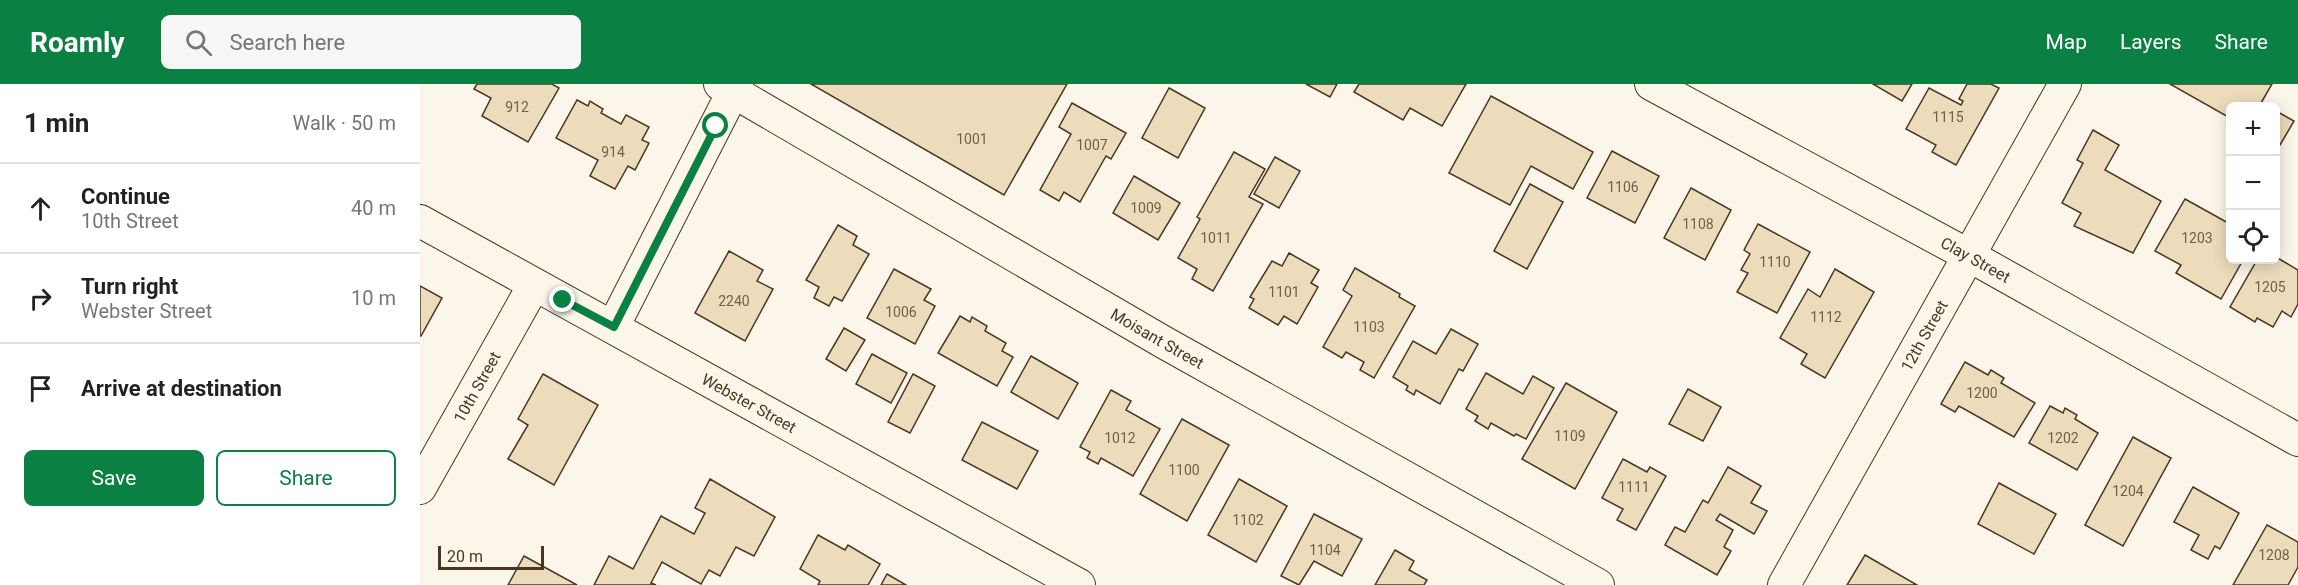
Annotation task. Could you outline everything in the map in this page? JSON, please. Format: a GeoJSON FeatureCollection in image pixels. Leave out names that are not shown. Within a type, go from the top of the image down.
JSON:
{"type":"FeatureCollection","features":[{"type":"Feature","properties":{"kind":"street","name":"Clay Street"},"geometry":{"type":"LineString","coordinates":[[1651,84],[1968,255],[2298,440]]}},
{"type":"Feature","properties":{"kind":"street","name":"12th Street"},"geometry":{"type":"LineString","coordinates":[[1784,585],[2065,84]]}},
{"type":"Feature","properties":{"kind":"street"},"geometry":{"type":"LineString","coordinates":[[614,327],[730,87]]}},
{"type":"Feature","properties":{"kind":"street","name":"Moisant Street"},"geometry":{"type":"LineString","coordinates":[[730,87],[1165,343],[1598,585]]}},
{"type":"Feature","properties":{"kind":"street","name":"Webster Street"},"geometry":{"type":"LineString","coordinates":[[420,221],[1079,585]]}},
{"type":"Feature","properties":{"kind":"street","name":"10th Street"},"geometry":{"type":"LineString","coordinates":[[420,488],[534,285]]}},
{"type":"Feature","properties":{"kind":"building"},"geometry":{"type":"Polygon","coordinates":[[[477,84],[552,84],[559,88],[528,142],[482,116],[491,98],[474,89],[477,84]]]}},
{"type":"Feature","properties":{"kind":"building"},"geometry":{"type":"Polygon","coordinates":[[[811,84],[1067,84],[1004,195],[811,84]]]}},
{"type":"Feature","properties":{"kind":"building"},"geometry":{"type":"Polygon","coordinates":[[[1306,84],[1337,84],[1330,97],[1306,84]]]}},
{"type":"Feature","properties":{"kind":"building"},"geometry":{"type":"Polygon","coordinates":[[[1359,84],[1466,84],[1442,126],[1410,108],[1403,120],[1354,92],[1359,84]]]}},
{"type":"Feature","properties":{"kind":"building"},"geometry":{"type":"Polygon","coordinates":[[[1873,84],[1912,84],[1902,101],[1873,84]]]}},
{"type":"Feature","properties":{"kind":"building"},"geometry":{"type":"Polygon","coordinates":[[[1967,84],[1991,84],[1999,88],[1956,165],[1932,152],[1936,145],[1906,129],[1929,88],[1961,105],[1963,101],[1959,99],[1967,84]]]}},
{"type":"Feature","properties":{"kind":"building"},"geometry":{"type":"Polygon","coordinates":[[[2170,84],[2272,84],[2262,102],[2226,102],[2226,116],[2170,84]]]}},
{"type":"Feature","properties":{"kind":"building"},"geometry":{"type":"Polygon","coordinates":[[[1169,88],[1205,108],[1178,158],[1142,138],[1169,88]]]}},
{"type":"Feature","properties":{"kind":"building"},"geometry":{"type":"Polygon","coordinates":[[[1491,96],[1593,152],[1573,189],[1531,166],[1510,205],[1449,173],[1491,96]]]}},
{"type":"Feature","properties":{"kind":"building"},"geometry":{"type":"Polygon","coordinates":[[[577,100],[588,106],[590,101],[603,109],[601,113],[621,124],[626,115],[649,127],[642,140],[649,143],[635,170],[628,166],[615,189],[590,176],[598,160],[556,138],[577,100]]]}},
{"type":"Feature","properties":{"kind":"building"},"geometry":{"type":"Polygon","coordinates":[[[1072,103],[1126,133],[1111,159],[1106,156],[1080,202],[1064,192],[1059,201],[1040,190],[1071,134],[1059,127],[1072,103]]]}},
{"type":"Feature","properties":{"kind":"building"},"geometry":{"type":"Polygon","coordinates":[[[2280,113],[2294,121],[2280,145],[2280,113]]]}},
{"type":"Feature","properties":{"kind":"building"},"geometry":{"type":"Polygon","coordinates":[[[2093,130],[2119,145],[2105,170],[2161,201],[2133,253],[2074,226],[2081,213],[2062,203],[2083,163],[2077,160],[2093,130]]]}},
{"type":"Feature","properties":{"kind":"building"},"geometry":{"type":"Polygon","coordinates":[[[1612,151],[1659,176],[1635,223],[1587,198],[1612,151]]]}},
{"type":"Feature","properties":{"kind":"building"},"geometry":{"type":"Polygon","coordinates":[[[1234,152],[1265,169],[1249,197],[1263,204],[1213,291],[1192,279],[1197,269],[1178,258],[1200,219],[1197,217],[1234,152]]]}},
{"type":"Feature","properties":{"kind":"building"},"geometry":{"type":"Polygon","coordinates":[[[1275,157],[1300,171],[1279,208],[1254,194],[1275,157]]]}},
{"type":"Feature","properties":{"kind":"building"},"geometry":{"type":"Polygon","coordinates":[[[1134,176],[1180,203],[1158,240],[1113,213],[1134,176]]]}},
{"type":"Feature","properties":{"kind":"building"},"geometry":{"type":"Polygon","coordinates":[[[1530,184],[1563,202],[1527,269],[1494,251],[1530,184]]]}},
{"type":"Feature","properties":{"kind":"building"},"geometry":{"type":"Polygon","coordinates":[[[1691,188],[1731,210],[1705,260],[1664,238],[1691,188]]]}},
{"type":"Feature","properties":{"kind":"building"},"geometry":{"type":"Polygon","coordinates":[[[2185,199],[2226,222],[2226,264],[2241,264],[2221,299],[2176,273],[2181,265],[2155,251],[2185,199]]]}},
{"type":"Feature","properties":{"kind":"building"},"geometry":{"type":"Polygon","coordinates":[[[1758,224],[1810,252],[1777,313],[1737,292],[1748,273],[1741,270],[1750,254],[1744,250],[1758,224]]]}},
{"type":"Feature","properties":{"kind":"building"},"geometry":{"type":"Polygon","coordinates":[[[838,225],[857,236],[853,245],[869,254],[842,301],[834,297],[829,306],[814,298],[819,287],[806,280],[838,225]]]}},
{"type":"Feature","properties":{"kind":"building"},"geometry":{"type":"Polygon","coordinates":[[[729,251],[763,270],[757,281],[773,289],[745,341],[695,313],[729,251]]]}},
{"type":"Feature","properties":{"kind":"building"},"geometry":{"type":"Polygon","coordinates":[[[1289,253],[1319,270],[1311,283],[1318,287],[1297,324],[1284,316],[1278,325],[1249,308],[1254,299],[1250,297],[1272,261],[1282,266],[1289,253]]]}},
{"type":"Feature","properties":{"kind":"building"},"geometry":{"type":"Polygon","coordinates":[[[2280,259],[2298,270],[2298,304],[2291,317],[2282,311],[2273,327],[2257,318],[2255,322],[2230,307],[2255,264],[2280,264],[2280,259]]]}},
{"type":"Feature","properties":{"kind":"building"},"geometry":{"type":"Polygon","coordinates":[[[1355,268],[1400,294],[1399,297],[1415,306],[1374,378],[1360,370],[1364,362],[1346,352],[1342,358],[1323,347],[1352,296],[1343,290],[1355,268]]]}},
{"type":"Feature","properties":{"kind":"building"},"geometry":{"type":"Polygon","coordinates":[[[894,269],[931,289],[924,300],[935,306],[915,344],[867,318],[894,269]]]}},
{"type":"Feature","properties":{"kind":"building"},"geometry":{"type":"Polygon","coordinates":[[[1835,269],[1874,292],[1825,378],[1801,364],[1807,354],[1780,338],[1808,289],[1820,297],[1835,269]]]}},
{"type":"Feature","properties":{"kind":"building"},"geometry":{"type":"Polygon","coordinates":[[[420,286],[442,298],[421,336],[420,336],[420,286]]]}},
{"type":"Feature","properties":{"kind":"building"},"geometry":{"type":"Polygon","coordinates":[[[960,316],[970,322],[972,317],[987,326],[985,331],[1006,343],[1002,351],[1013,357],[997,386],[938,353],[960,316]]]}},
{"type":"Feature","properties":{"kind":"building"},"geometry":{"type":"Polygon","coordinates":[[[844,328],[865,340],[846,371],[826,359],[844,328]]]}},
{"type":"Feature","properties":{"kind":"building"},"geometry":{"type":"Polygon","coordinates":[[[1451,329],[1478,344],[1463,371],[1459,369],[1440,404],[1416,390],[1414,395],[1406,390],[1408,386],[1393,377],[1413,341],[1436,354],[1451,329]]]}},
{"type":"Feature","properties":{"kind":"building"},"geometry":{"type":"Polygon","coordinates":[[[872,354],[907,373],[891,403],[856,384],[872,354]]]}},
{"type":"Feature","properties":{"kind":"building"},"geometry":{"type":"Polygon","coordinates":[[[1031,356],[1078,383],[1058,419],[1011,392],[1031,356]]]}},
{"type":"Feature","properties":{"kind":"building"},"geometry":{"type":"Polygon","coordinates":[[[1965,362],[1988,375],[1991,370],[2004,378],[2001,383],[2035,403],[2014,437],[1959,406],[1955,412],[1941,404],[1965,362]]]}},
{"type":"Feature","properties":{"kind":"building"},"geometry":{"type":"Polygon","coordinates":[[[1486,373],[1523,394],[1533,376],[1554,388],[1526,439],[1516,434],[1514,436],[1491,423],[1488,429],[1475,421],[1478,416],[1466,409],[1486,373]]]}},
{"type":"Feature","properties":{"kind":"building"},"geometry":{"type":"Polygon","coordinates":[[[543,374],[598,405],[554,485],[508,459],[528,425],[518,419],[543,374]]]}},
{"type":"Feature","properties":{"kind":"building"},"geometry":{"type":"Polygon","coordinates":[[[913,374],[935,386],[910,433],[888,422],[913,374]]]}},
{"type":"Feature","properties":{"kind":"building"},"geometry":{"type":"Polygon","coordinates":[[[1566,383],[1617,412],[1575,489],[1522,459],[1566,383]]]}},
{"type":"Feature","properties":{"kind":"building"},"geometry":{"type":"Polygon","coordinates":[[[1688,389],[1721,407],[1703,441],[1669,424],[1688,389]]]}},
{"type":"Feature","properties":{"kind":"building"},"geometry":{"type":"Polygon","coordinates":[[[1111,390],[1131,401],[1126,410],[1160,429],[1133,476],[1101,458],[1098,464],[1087,458],[1090,452],[1080,447],[1111,390]]]}},
{"type":"Feature","properties":{"kind":"building"},"geometry":{"type":"Polygon","coordinates":[[[2050,406],[2063,413],[2065,408],[2077,415],[2075,419],[2098,433],[2077,470],[2029,443],[2050,406]]]}},
{"type":"Feature","properties":{"kind":"building"},"geometry":{"type":"Polygon","coordinates":[[[1182,419],[1229,445],[1187,521],[1140,494],[1182,419]]]}},
{"type":"Feature","properties":{"kind":"building"},"geometry":{"type":"Polygon","coordinates":[[[982,422],[1038,451],[1017,489],[962,460],[982,422]]]}},
{"type":"Feature","properties":{"kind":"building"},"geometry":{"type":"Polygon","coordinates":[[[2133,437],[2171,458],[2123,546],[2085,525],[2133,437]]]}},
{"type":"Feature","properties":{"kind":"building"},"geometry":{"type":"Polygon","coordinates":[[[1623,459],[1647,472],[1650,467],[1666,476],[1636,530],[1617,520],[1623,509],[1602,498],[1623,459]]]}},
{"type":"Feature","properties":{"kind":"building"},"geometry":{"type":"Polygon","coordinates":[[[1728,467],[1761,486],[1751,503],[1767,511],[1754,534],[1720,514],[1716,520],[1733,530],[1724,547],[1731,551],[1717,575],[1665,545],[1675,527],[1685,532],[1703,500],[1708,503],[1728,467]]]}},
{"type":"Feature","properties":{"kind":"building"},"geometry":{"type":"Polygon","coordinates":[[[710,479],[775,517],[754,556],[736,547],[720,576],[709,570],[701,584],[662,562],[651,583],[656,585],[594,585],[609,556],[633,569],[661,516],[694,534],[705,513],[695,508],[710,479]]]}},
{"type":"Feature","properties":{"kind":"building"},"geometry":{"type":"Polygon","coordinates":[[[1239,479],[1287,506],[1256,562],[1208,535],[1239,479]]]}},
{"type":"Feature","properties":{"kind":"building"},"geometry":{"type":"Polygon","coordinates":[[[1999,483],[2056,514],[2034,554],[1978,524],[1999,483]]]}},
{"type":"Feature","properties":{"kind":"building"},"geometry":{"type":"Polygon","coordinates":[[[2193,487],[2239,513],[2220,549],[2215,546],[2208,559],[2191,550],[2199,535],[2174,522],[2193,487]]]}},
{"type":"Feature","properties":{"kind":"building"},"geometry":{"type":"Polygon","coordinates":[[[1314,514],[1362,539],[1342,576],[1314,561],[1299,585],[1281,576],[1314,514]]]}},
{"type":"Feature","properties":{"kind":"building"},"geometry":{"type":"Polygon","coordinates":[[[2267,525],[2298,542],[2298,567],[2288,585],[2233,585],[2267,525]]]}},
{"type":"Feature","properties":{"kind":"building"},"geometry":{"type":"Polygon","coordinates":[[[818,535],[845,550],[848,545],[880,564],[868,585],[818,585],[820,581],[800,569],[818,535]]]}},
{"type":"Feature","properties":{"kind":"building"},"geometry":{"type":"Polygon","coordinates":[[[1395,550],[1414,561],[1409,570],[1427,580],[1424,585],[1375,585],[1395,550]]]}},
{"type":"Feature","properties":{"kind":"building"},"geometry":{"type":"Polygon","coordinates":[[[1865,555],[1917,585],[1847,585],[1865,555]]]}},
{"type":"Feature","properties":{"kind":"building"},"geometry":{"type":"Polygon","coordinates":[[[524,556],[577,585],[508,585],[524,556]]]}},
{"type":"Feature","properties":{"kind":"building"},"geometry":{"type":"Polygon","coordinates":[[[887,574],[906,585],[881,585],[887,574]]]}},
{"type":"Feature","properties":{"kind":"route"},"geometry":{"type":"LineString","coordinates":[[563,300],[614,327],[716,126]]}}]}
